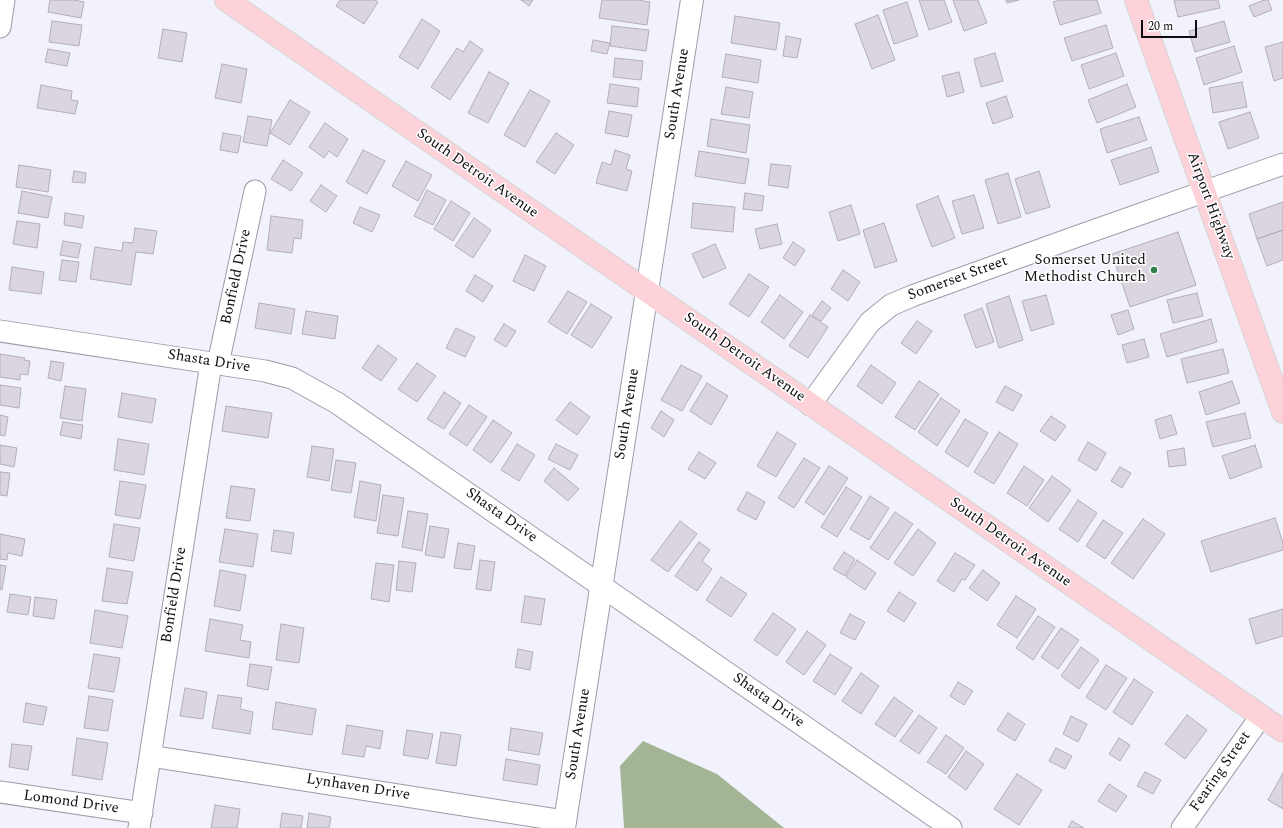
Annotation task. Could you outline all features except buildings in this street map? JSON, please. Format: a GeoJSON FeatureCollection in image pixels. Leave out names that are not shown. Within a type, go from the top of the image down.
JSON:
{"type":"FeatureCollection","features":[{"type":"Feature","properties":{"kind":"main road","name":"South Detroit Avenue"},"geometry":{"type":"LineString","coordinates":[[226,0],[1283,731]]}},
{"type":"Feature","properties":{"kind":"main road","name":"Airport Highway"},"geometry":{"type":"LineString","coordinates":[[1136,0],[1283,412]]}},
{"type":"Feature","properties":{"kind":"street"},"geometry":{"type":"LineString","coordinates":[[0,27],[4,0]]}},
{"type":"Feature","properties":{"kind":"street","name":"South Avenue"},"geometry":{"type":"LineString","coordinates":[[565,825],[692,0]]}},
{"type":"Feature","properties":{"kind":"street","name":"Somerset Street"},"geometry":{"type":"LineString","coordinates":[[810,405],[870,322],[891,305],[912,296],[1283,164]]}},
{"type":"Feature","properties":{"kind":"street","name":"Bonfield Drive"},"geometry":{"type":"LineString","coordinates":[[140,820],[214,363],[255,191]]}},
{"type":"Feature","properties":{"kind":"street","name":"Shasta Drive"},"geometry":{"type":"LineString","coordinates":[[0,331],[279,374],[292,378],[306,385],[337,403],[951,828]]}},
{"type":"Feature","properties":{"kind":"street","name":"Fearing Street"},"geometry":{"type":"LineString","coordinates":[[1182,828],[1261,716]]}},
{"type":"Feature","properties":{"kind":"street","name":"Lynhaven Drive"},"geometry":{"type":"LineString","coordinates":[[150,756],[565,825]]}},
{"type":"Feature","properties":{"kind":"street","name":"Lomond Drive"},"geometry":{"type":"LineString","coordinates":[[0,792],[140,820]]}},
{"type":"Feature","properties":{"kind":"green space"},"geometry":{"type":"Polygon","coordinates":[[[643,741],[717,774],[784,828],[624,828],[620,766],[643,741]]]}},
{"type":"Feature","properties":{"kind":"place","name":"Somerset United Methodist Church"},"geometry":{"type":"Point","coordinates":[1154,270]}}]}
